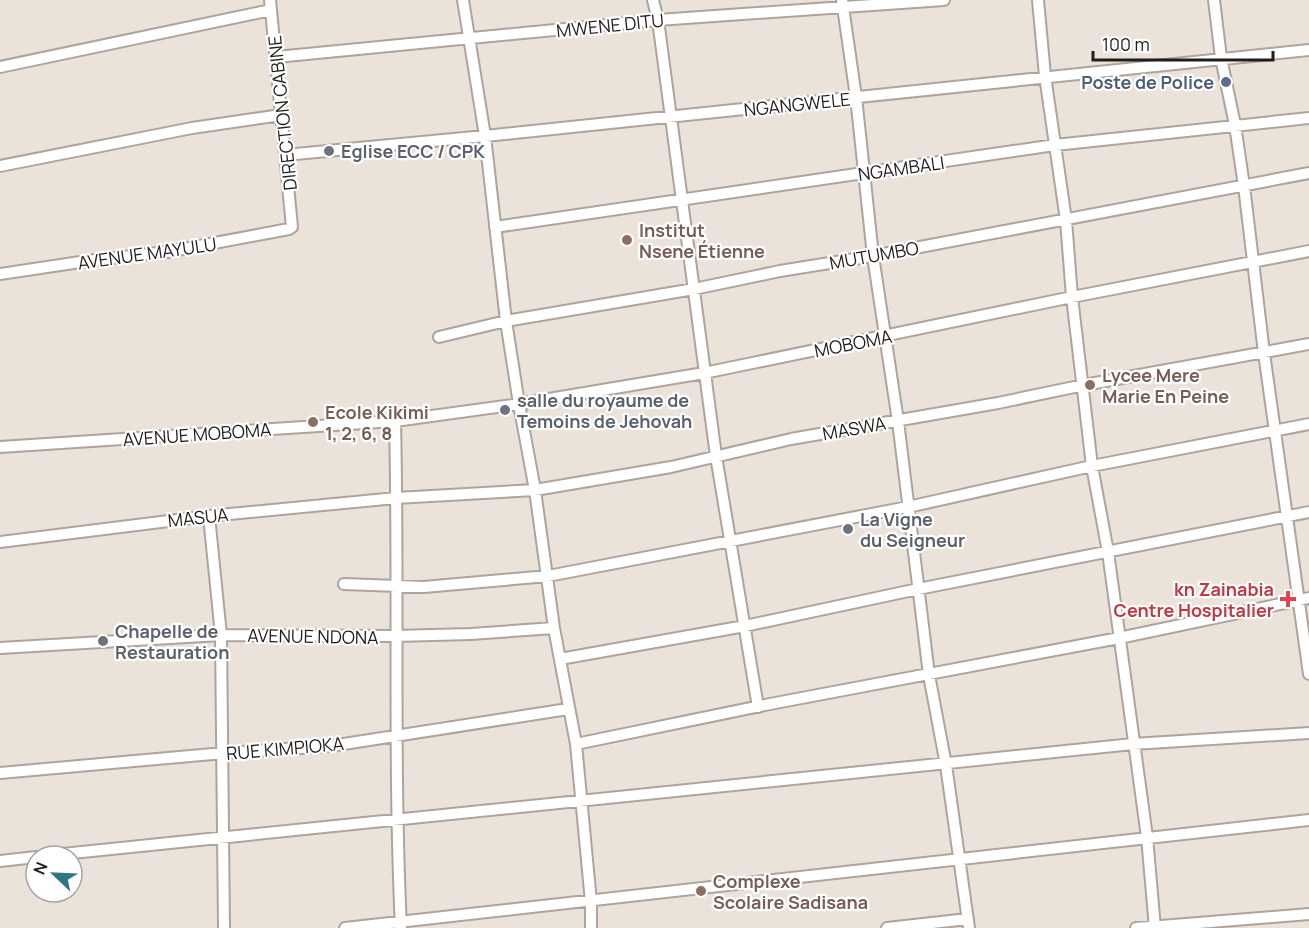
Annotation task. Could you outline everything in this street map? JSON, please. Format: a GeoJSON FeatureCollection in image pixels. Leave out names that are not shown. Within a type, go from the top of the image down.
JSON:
{"type":"FeatureCollection","features":[{"type":"Feature","properties":{"kind":"street"},"geometry":{"type":"LineString","coordinates":[[463,0],[485,136],[506,321],[535,490],[554,628],[576,744],[591,902],[591,928]]}},
{"type":"Feature","properties":{"kind":"street"},"geometry":{"type":"LineString","coordinates":[[653,0],[672,116],[716,456],[758,707]]}},
{"type":"Feature","properties":{"kind":"street","name":"MWENE DITU"},"geometry":{"type":"LineString","coordinates":[[276,57],[842,3],[944,0]]}},
{"type":"Feature","properties":{"kind":"street"},"geometry":{"type":"LineString","coordinates":[[1038,0],[1045,76],[1066,220],[1072,297],[1092,466],[1108,552],[1147,837],[1155,927]]}},
{"type":"Feature","properties":{"kind":"street"},"geometry":{"type":"LineString","coordinates":[[1214,0],[1221,58],[1235,125],[1244,186],[1287,517],[1304,599],[1309,674]]}},
{"type":"Feature","properties":{"kind":"street"},"geometry":{"type":"LineString","coordinates":[[842,3],[856,98],[873,256],[898,421],[929,675],[946,765],[968,924],[887,928]]}},
{"type":"Feature","properties":{"kind":"street"},"geometry":{"type":"LineString","coordinates":[[0,67],[271,5]]}},
{"type":"Feature","properties":{"kind":"street","name":"DIRECTION CABINE"},"geometry":{"type":"LineString","coordinates":[[271,5],[292,227]]}},
{"type":"Feature","properties":{"kind":"street","name":"NGANGWELE"},"geometry":{"type":"LineString","coordinates":[[285,155],[1309,50]]}},
{"type":"Feature","properties":{"kind":"street"},"geometry":{"type":"LineString","coordinates":[[0,166],[192,128],[281,115]]}},
{"type":"Feature","properties":{"kind":"street","name":"NGAMBALI"},"geometry":{"type":"LineString","coordinates":[[495,227],[1055,145],[1309,118]]}},
{"type":"Feature","properties":{"kind":"street","name":"MUTUMBO"},"geometry":{"type":"LineString","coordinates":[[440,337],[506,321],[694,289],[1309,173]]}},
{"type":"Feature","properties":{"kind":"street","name":"AVENUE MAYULU"},"geometry":{"type":"LineString","coordinates":[[0,274],[167,252],[292,227]]}},
{"type":"Feature","properties":{"kind":"street","name":"MOBOMA"},"geometry":{"type":"LineString","coordinates":[[394,421],[519,404],[704,373],[1309,251]]}},
{"type":"Feature","properties":{"kind":"street","name":"MASWA"},"geometry":{"type":"LineString","coordinates":[[396,498],[535,490],[663,468],[791,439],[998,403],[1309,344]]}},
{"type":"Feature","properties":{"kind":"street"},"geometry":{"type":"LineString","coordinates":[[394,421],[396,736],[401,925]]}},
{"type":"Feature","properties":{"kind":"street","name":"AVENUE MOBOMA"},"geometry":{"type":"LineString","coordinates":[[0,447],[394,421]]}},
{"type":"Feature","properties":{"kind":"street"},"geometry":{"type":"LineString","coordinates":[[344,584],[424,587],[548,576],[730,543],[908,507],[1092,466],[1309,424]]}},
{"type":"Feature","properties":{"kind":"street","name":"MASUA"},"geometry":{"type":"LineString","coordinates":[[0,542],[209,516],[396,498]]}},
{"type":"Feature","properties":{"kind":"street"},"geometry":{"type":"LineString","coordinates":[[560,659],[745,626],[918,589],[1309,512]]}},
{"type":"Feature","properties":{"kind":"street"},"geometry":{"type":"LineString","coordinates":[[209,516],[221,635],[224,928]]}},
{"type":"Feature","properties":{"kind":"street"},"geometry":{"type":"LineString","coordinates":[[576,744],[1119,638],[1304,599]]}},
{"type":"Feature","properties":{"kind":"street","name":"AVENUE NDONA"},"geometry":{"type":"LineString","coordinates":[[0,648],[221,635],[395,636],[471,634],[554,628]]}},
{"type":"Feature","properties":{"kind":"street","name":"RUE KIMPIOKA"},"geometry":{"type":"LineString","coordinates":[[0,773],[331,746],[568,709]]}},
{"type":"Feature","properties":{"kind":"street"},"geometry":{"type":"LineString","coordinates":[[84,851],[946,765],[1133,744],[1309,733]]}},
{"type":"Feature","properties":{"kind":"street"},"geometry":{"type":"LineString","coordinates":[[345,928],[401,925],[1309,820]]}},
{"type":"Feature","properties":{"kind":"street"},"geometry":{"type":"LineString","coordinates":[[0,861],[24,858]]}},
{"type":"Feature","properties":{"kind":"street"},"geometry":{"type":"LineString","coordinates":[[1136,928],[1309,914]]}},
{"type":"Feature","properties":{"kind":"place","name":"Poste de Police"},"geometry":{"type":"Point","coordinates":[1226,82]}},
{"type":"Feature","properties":{"kind":"place","name":"Eglise ECC / CPK"},"geometry":{"type":"Point","coordinates":[329,151]}},
{"type":"Feature","properties":{"kind":"place","name":"Institut Nsene Étienne"},"geometry":{"type":"Point","coordinates":[627,240]}},
{"type":"Feature","properties":{"kind":"place","name":"Lycee Mere Marie En Peine"},"geometry":{"type":"Point","coordinates":[1090,385]}},
{"type":"Feature","properties":{"kind":"place","name":"salle du royaume de Temoins de Jehovah"},"geometry":{"type":"Point","coordinates":[505,410]}},
{"type":"Feature","properties":{"kind":"place","name":"Ecole Kikimi 1, 2, 6, 8"},"geometry":{"type":"Point","coordinates":[313,422]}},
{"type":"Feature","properties":{"kind":"place","name":"La Vigne du Seigneur"},"geometry":{"type":"Point","coordinates":[848,529]}},
{"type":"Feature","properties":{"kind":"place","name":"kn Zainabia Centre Hospitalier"},"geometry":{"type":"Point","coordinates":[1288,599]}},
{"type":"Feature","properties":{"kind":"place","name":"Chapelle de Restauration"},"geometry":{"type":"Point","coordinates":[103,641]}},
{"type":"Feature","properties":{"kind":"place","name":"Complexe Scolaire Sadisana"},"geometry":{"type":"Point","coordinates":[701,891]}}]}
